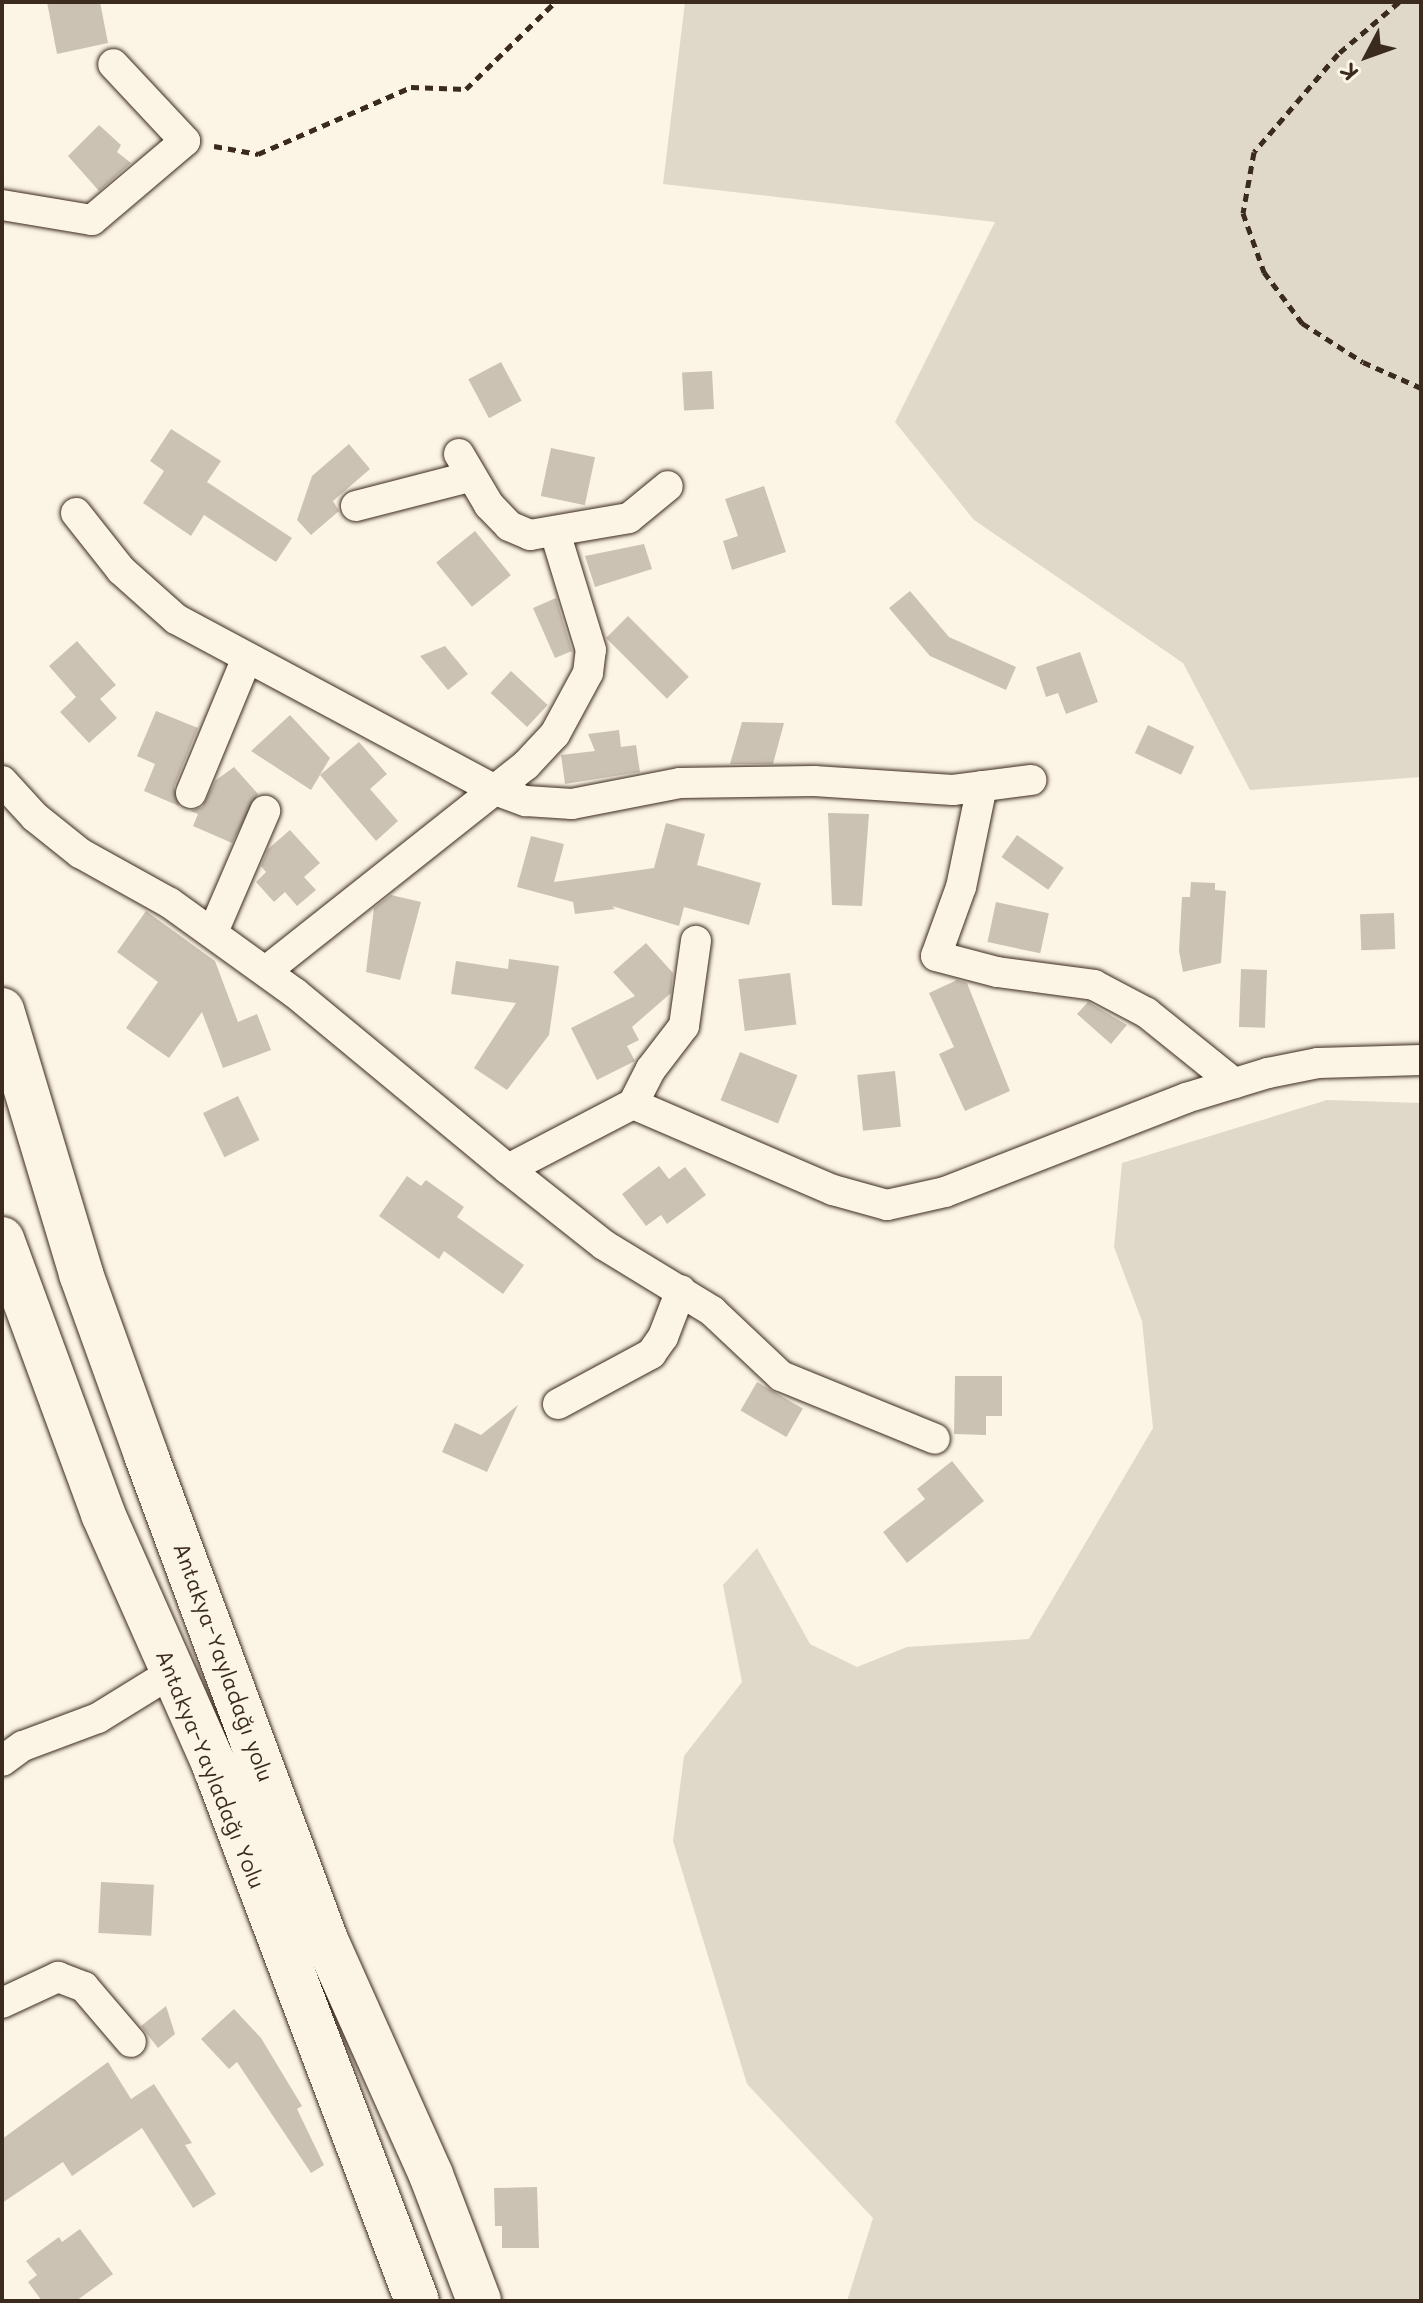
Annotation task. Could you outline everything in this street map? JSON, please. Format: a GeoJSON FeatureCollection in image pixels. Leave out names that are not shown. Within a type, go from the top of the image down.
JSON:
{"type":"FeatureCollection","features":[{"type":"Feature","properties":{"kind":"highway","name":"Antakya-Yayladağı yolu"},"geometry":{"type":"LineString","coordinates":[[2,1010],[81,1274],[146,1455],[326,1940],[431,2175],[479,2301]]}},
{"type":"Feature","properties":{"kind":"highway","name":"Antakya-Yayladağı Yolu"},"geometry":{"type":"LineString","coordinates":[[2,1239],[103,1514],[174,1671],[417,2301]]}},
{"type":"Feature","properties":{"kind":"street"},"geometry":{"type":"LineString","coordinates":[[2,205],[92,220],[185,141],[113,64]]}},
{"type":"Feature","properties":{"kind":"street"},"geometry":{"type":"LineString","coordinates":[[356,506],[464,466],[515,530],[530,535],[629,518],[668,486]]}},
{"type":"Feature","properties":{"kind":"street"},"geometry":{"type":"LineString","coordinates":[[76,513],[121,570],[158,605],[247,658],[495,790],[554,806],[680,783],[814,781],[934,790],[1031,780]]}},
{"type":"Feature","properties":{"kind":"street"},"geometry":{"type":"LineString","coordinates":[[266,971],[495,790],[555,734],[588,673],[590,638],[555,532]]}},
{"type":"Feature","properties":{"kind":"street"},"geometry":{"type":"LineString","coordinates":[[191,793],[247,658]]}},
{"type":"Feature","properties":{"kind":"street"},"geometry":{"type":"LineString","coordinates":[[2,781],[35,817],[80,853],[213,932],[266,971],[604,1245],[681,1290],[724,1321],[781,1376],[935,1439]]}},
{"type":"Feature","properties":{"kind":"street"},"geometry":{"type":"LineString","coordinates":[[982,786],[961,887],[936,956],[997,972],[1094,985],[1147,1013],[1234,1083]]}},
{"type":"Feature","properties":{"kind":"street"},"geometry":{"type":"LineString","coordinates":[[213,932],[265,811]]}},
{"type":"Feature","properties":{"kind":"street"},"geometry":{"type":"LineString","coordinates":[[508,1169],[633,1104],[651,1069],[684,1026],[696,941]]}},
{"type":"Feature","properties":{"kind":"street"},"geometry":{"type":"LineString","coordinates":[[633,1104],[833,1190],[887,1205],[945,1192],[1234,1083],[1318,1063],[1421,1060]]}},
{"type":"Feature","properties":{"kind":"street"},"geometry":{"type":"LineString","coordinates":[[558,1404],[651,1354],[681,1290]]}},
{"type":"Feature","properties":{"kind":"street"},"geometry":{"type":"LineString","coordinates":[[2,1761],[23,1746],[98,1718],[174,1671]]}},
{"type":"Feature","properties":{"kind":"street"},"geometry":{"type":"LineString","coordinates":[[2,2003],[58,1977],[84,1987],[131,2042]]}},
{"type":"Feature","properties":{"kind":"path"},"geometry":{"type":"LineString","coordinates":[[185,141],[258,154],[411,87],[466,89],[555,2]]}},
{"type":"Feature","properties":{"kind":"path"},"geometry":{"type":"LineString","coordinates":[[1399,2],[1338,54],[1254,152],[1243,213],[1264,272],[1302,323],[1363,362],[1421,388]]}},
{"type":"Feature","properties":{"kind":"shaded area"},"geometry":{"type":"Polygon","coordinates":[[[685,2],[1421,2],[1421,777],[1250,790],[1183,663],[974,520],[895,422],[995,222],[663,184],[685,2]]]}},
{"type":"Feature","properties":{"kind":"shaded area"},"geometry":{"type":"Polygon","coordinates":[[[1327,1100],[1421,1103],[1421,2301],[847,2301],[873,2218],[747,2084],[673,1841],[684,1756],[742,1682],[723,1585],[757,1548],[810,1644],[857,1667],[907,1647],[1029,1639],[1153,1428],[1142,1321],[1114,1247],[1122,1163],[1327,1100]]]}},
{"type":"Feature","properties":{"kind":"building"},"geometry":{"type":"Polygon","coordinates":[[[47,2],[100,2],[108,43],[57,54],[47,2]]]}},
{"type":"Feature","properties":{"kind":"building"},"geometry":{"type":"Polygon","coordinates":[[[99,125],[121,145],[117,152],[131,163],[99,191],[68,156],[99,125]]]}},
{"type":"Feature","properties":{"kind":"building"},"geometry":{"type":"Polygon","coordinates":[[[501,362],[522,401],[489,418],[468,379],[501,362]]]}},
{"type":"Feature","properties":{"kind":"building"},"geometry":{"type":"Polygon","coordinates":[[[712,371],[714,409],[684,411],[682,373],[712,371]]]}},
{"type":"Feature","properties":{"kind":"building"},"geometry":{"type":"Polygon","coordinates":[[[171,429],[221,461],[207,482],[292,538],[276,562],[204,515],[191,536],[143,503],[164,471],[150,461],[171,429]]]}},
{"type":"Feature","properties":{"kind":"building"},"geometry":{"type":"Polygon","coordinates":[[[349,444],[370,469],[333,501],[339,511],[311,535],[297,520],[312,476],[349,444]]]}},
{"type":"Feature","properties":{"kind":"building"},"geometry":{"type":"Polygon","coordinates":[[[551,448],[595,457],[585,505],[541,496],[551,448]]]}},
{"type":"Feature","properties":{"kind":"building"},"geometry":{"type":"Polygon","coordinates":[[[764,486],[786,552],[732,570],[723,541],[738,536],[725,499],[764,486]]]}},
{"type":"Feature","properties":{"kind":"building"},"geometry":{"type":"Polygon","coordinates":[[[475,531],[511,575],[472,607],[436,562],[475,531]]]}},
{"type":"Feature","properties":{"kind":"building"},"geometry":{"type":"Polygon","coordinates":[[[644,544],[652,569],[595,587],[585,556],[644,544]]]}},
{"type":"Feature","properties":{"kind":"building"},"geometry":{"type":"Polygon","coordinates":[[[910,591],[949,637],[1016,667],[1006,690],[930,656],[889,608],[910,591]]]}},
{"type":"Feature","properties":{"kind":"building"},"geometry":{"type":"Polygon","coordinates":[[[556,598],[572,651],[555,658],[533,608],[556,598]]]}},
{"type":"Feature","properties":{"kind":"building"},"geometry":{"type":"Polygon","coordinates":[[[628,616],[689,677],[667,699],[606,638],[628,616]]]}},
{"type":"Feature","properties":{"kind":"building"},"geometry":{"type":"Polygon","coordinates":[[[77,641],[116,685],[100,699],[117,718],[89,743],[60,712],[76,697],[49,666],[77,641]]]}},
{"type":"Feature","properties":{"kind":"building"},"geometry":{"type":"Polygon","coordinates":[[[445,646],[468,674],[448,690],[420,656],[445,646]]]}},
{"type":"Feature","properties":{"kind":"building"},"geometry":{"type":"Polygon","coordinates":[[[1080,652],[1098,702],[1066,714],[1058,693],[1046,697],[1036,667],[1080,652]]]}},
{"type":"Feature","properties":{"kind":"building"},"geometry":{"type":"Polygon","coordinates":[[[511,671],[548,705],[527,727],[491,693],[511,671]]]}},
{"type":"Feature","properties":{"kind":"building"},"geometry":{"type":"Polygon","coordinates":[[[156,711],[198,728],[174,787],[179,806],[144,791],[155,764],[137,756],[156,711]]]}},
{"type":"Feature","properties":{"kind":"building"},"geometry":{"type":"Polygon","coordinates":[[[290,715],[330,758],[311,790],[251,751],[290,715]]]}},
{"type":"Feature","properties":{"kind":"building"},"geometry":{"type":"Polygon","coordinates":[[[742,722],[784,723],[773,764],[730,764],[742,722]]]}},
{"type":"Feature","properties":{"kind":"building"},"geometry":{"type":"Polygon","coordinates":[[[1148,725],[1194,747],[1181,775],[1135,753],[1148,725]]]}},
{"type":"Feature","properties":{"kind":"building"},"geometry":{"type":"Polygon","coordinates":[[[619,730],[621,747],[636,745],[640,772],[565,784],[561,755],[595,751],[588,734],[619,730]]]}},
{"type":"Feature","properties":{"kind":"building"},"geometry":{"type":"Polygon","coordinates":[[[359,742],[387,774],[370,789],[398,821],[376,841],[320,775],[359,742]]]}},
{"type":"Feature","properties":{"kind":"building"},"geometry":{"type":"Polygon","coordinates":[[[234,767],[258,794],[232,843],[193,826],[198,814],[190,811],[202,807],[216,780],[234,767]]]}},
{"type":"Feature","properties":{"kind":"building"},"geometry":{"type":"Polygon","coordinates":[[[828,813],[869,814],[862,906],[832,905],[828,813]]]}},
{"type":"Feature","properties":{"kind":"building"},"geometry":{"type":"Polygon","coordinates":[[[666,823],[705,834],[697,865],[761,883],[749,925],[684,907],[679,926],[612,906],[615,909],[575,914],[573,902],[517,887],[531,836],[564,844],[554,882],[654,868],[666,823]]]}},
{"type":"Feature","properties":{"kind":"building"},"geometry":{"type":"Polygon","coordinates":[[[290,830],[320,863],[304,877],[316,890],[297,906],[285,892],[274,902],[256,882],[266,872],[261,866],[268,849],[290,830]]]}},
{"type":"Feature","properties":{"kind":"building"},"geometry":{"type":"Polygon","coordinates":[[[1017,835],[1064,868],[1048,890],[1002,857],[1017,835]]]}},
{"type":"Feature","properties":{"kind":"building"},"geometry":{"type":"Polygon","coordinates":[[[1191,882],[1215,883],[1215,890],[1226,891],[1221,963],[1183,972],[1179,951],[1182,897],[1190,897],[1191,882]]]}},
{"type":"Feature","properties":{"kind":"building"},"geometry":{"type":"Polygon","coordinates":[[[391,895],[421,902],[400,980],[366,972],[374,908],[391,895]]]}},
{"type":"Feature","properties":{"kind":"building"},"geometry":{"type":"Polygon","coordinates":[[[996,902],[1049,913],[1040,953],[987,942],[996,902]]]}},
{"type":"Feature","properties":{"kind":"building"},"geometry":{"type":"Polygon","coordinates":[[[146,911],[215,961],[238,1022],[257,1014],[271,1050],[223,1068],[202,1012],[169,1058],[126,1028],[158,982],[117,952],[146,911]]]}},
{"type":"Feature","properties":{"kind":"building"},"geometry":{"type":"Polygon","coordinates":[[[1394,913],[1395,949],[1361,950],[1360,914],[1394,913]]]}},
{"type":"Feature","properties":{"kind":"building"},"geometry":{"type":"Polygon","coordinates":[[[646,943],[673,973],[671,993],[632,1027],[639,1040],[627,1046],[635,1061],[597,1080],[571,1028],[635,996],[613,972],[646,943]]]}},
{"type":"Feature","properties":{"kind":"building"},"geometry":{"type":"Polygon","coordinates":[[[509,959],[559,966],[549,1035],[507,1090],[474,1068],[516,1003],[451,994],[456,961],[508,969],[509,959]]]}},
{"type":"Feature","properties":{"kind":"building"},"geometry":{"type":"Polygon","coordinates":[[[1241,969],[1267,970],[1265,1028],[1239,1027],[1241,969]]]}},
{"type":"Feature","properties":{"kind":"building"},"geometry":{"type":"Polygon","coordinates":[[[790,973],[796,1025],[745,1031],[738,979],[790,973]]]}},
{"type":"Feature","properties":{"kind":"building"},"geometry":{"type":"Polygon","coordinates":[[[957,980],[967,983],[1010,1091],[965,1111],[939,1054],[954,1047],[929,993],[957,980]]]}},
{"type":"Feature","properties":{"kind":"building"},"geometry":{"type":"Polygon","coordinates":[[[1088,1002],[1127,1025],[1111,1044],[1077,1014],[1088,1002]]]}},
{"type":"Feature","properties":{"kind":"building"},"geometry":{"type":"Polygon","coordinates":[[[740,1052],[797,1075],[778,1123],[721,1100],[740,1052]]]}},
{"type":"Feature","properties":{"kind":"building"},"geometry":{"type":"Polygon","coordinates":[[[895,1071],[901,1127],[863,1131],[857,1075],[895,1071]]]}},
{"type":"Feature","properties":{"kind":"building"},"geometry":{"type":"Polygon","coordinates":[[[238,1096],[259,1140],[224,1157],[203,1113],[238,1096]]]}},
{"type":"Feature","properties":{"kind":"building"},"geometry":{"type":"Polygon","coordinates":[[[659,1166],[669,1179],[685,1167],[706,1195],[667,1224],[661,1215],[646,1226],[622,1194],[659,1166]]]}},
{"type":"Feature","properties":{"kind":"building"},"geometry":{"type":"Polygon","coordinates":[[[407,1176],[421,1186],[426,1180],[464,1207],[457,1217],[524,1265],[503,1294],[444,1251],[439,1259],[379,1216],[407,1176]]]}},
{"type":"Feature","properties":{"kind":"building"},"geometry":{"type":"Polygon","coordinates":[[[955,1376],[1002,1376],[1002,1416],[986,1416],[986,1435],[954,1434],[955,1376]]]}},
{"type":"Feature","properties":{"kind":"building"},"geometry":{"type":"Polygon","coordinates":[[[757,1382],[803,1408],[786,1437],[740,1411],[757,1382]]]}},
{"type":"Feature","properties":{"kind":"building"},"geometry":{"type":"Polygon","coordinates":[[[518,1405],[487,1472],[442,1452],[455,1423],[481,1435],[518,1405]]]}},
{"type":"Feature","properties":{"kind":"building"},"geometry":{"type":"Polygon","coordinates":[[[952,1461],[984,1501],[907,1563],[883,1532],[925,1499],[917,1489],[952,1461]]]}},
{"type":"Feature","properties":{"kind":"building"},"geometry":{"type":"Polygon","coordinates":[[[101,1882],[154,1885],[151,1936],[98,1933],[101,1882]]]}},
{"type":"Feature","properties":{"kind":"building"},"geometry":{"type":"Polygon","coordinates":[[[166,2006],[175,2034],[158,2048],[141,2026],[166,2006]]]}},
{"type":"Feature","properties":{"kind":"building"},"geometry":{"type":"Polygon","coordinates":[[[234,2009],[261,2038],[302,2106],[297,2109],[324,2165],[311,2173],[237,2062],[229,2069],[201,2039],[234,2009]]]}},
{"type":"Feature","properties":{"kind":"building"},"geometry":{"type":"Polygon","coordinates":[[[108,2062],[131,2099],[154,2084],[192,2143],[185,2145],[216,2194],[193,2208],[142,2128],[72,2176],[63,2162],[2,2203],[2,2139],[108,2062]]]}},
{"type":"Feature","properties":{"kind":"building"},"geometry":{"type":"Polygon","coordinates":[[[537,2187],[539,2248],[502,2248],[502,2226],[495,2226],[494,2188],[537,2187]]]}},
{"type":"Feature","properties":{"kind":"building"},"geometry":{"type":"Polygon","coordinates":[[[80,2229],[113,2274],[76,2301],[42,2301],[28,2282],[37,2275],[26,2261],[59,2237],[62,2242],[80,2229]]]}}]}
